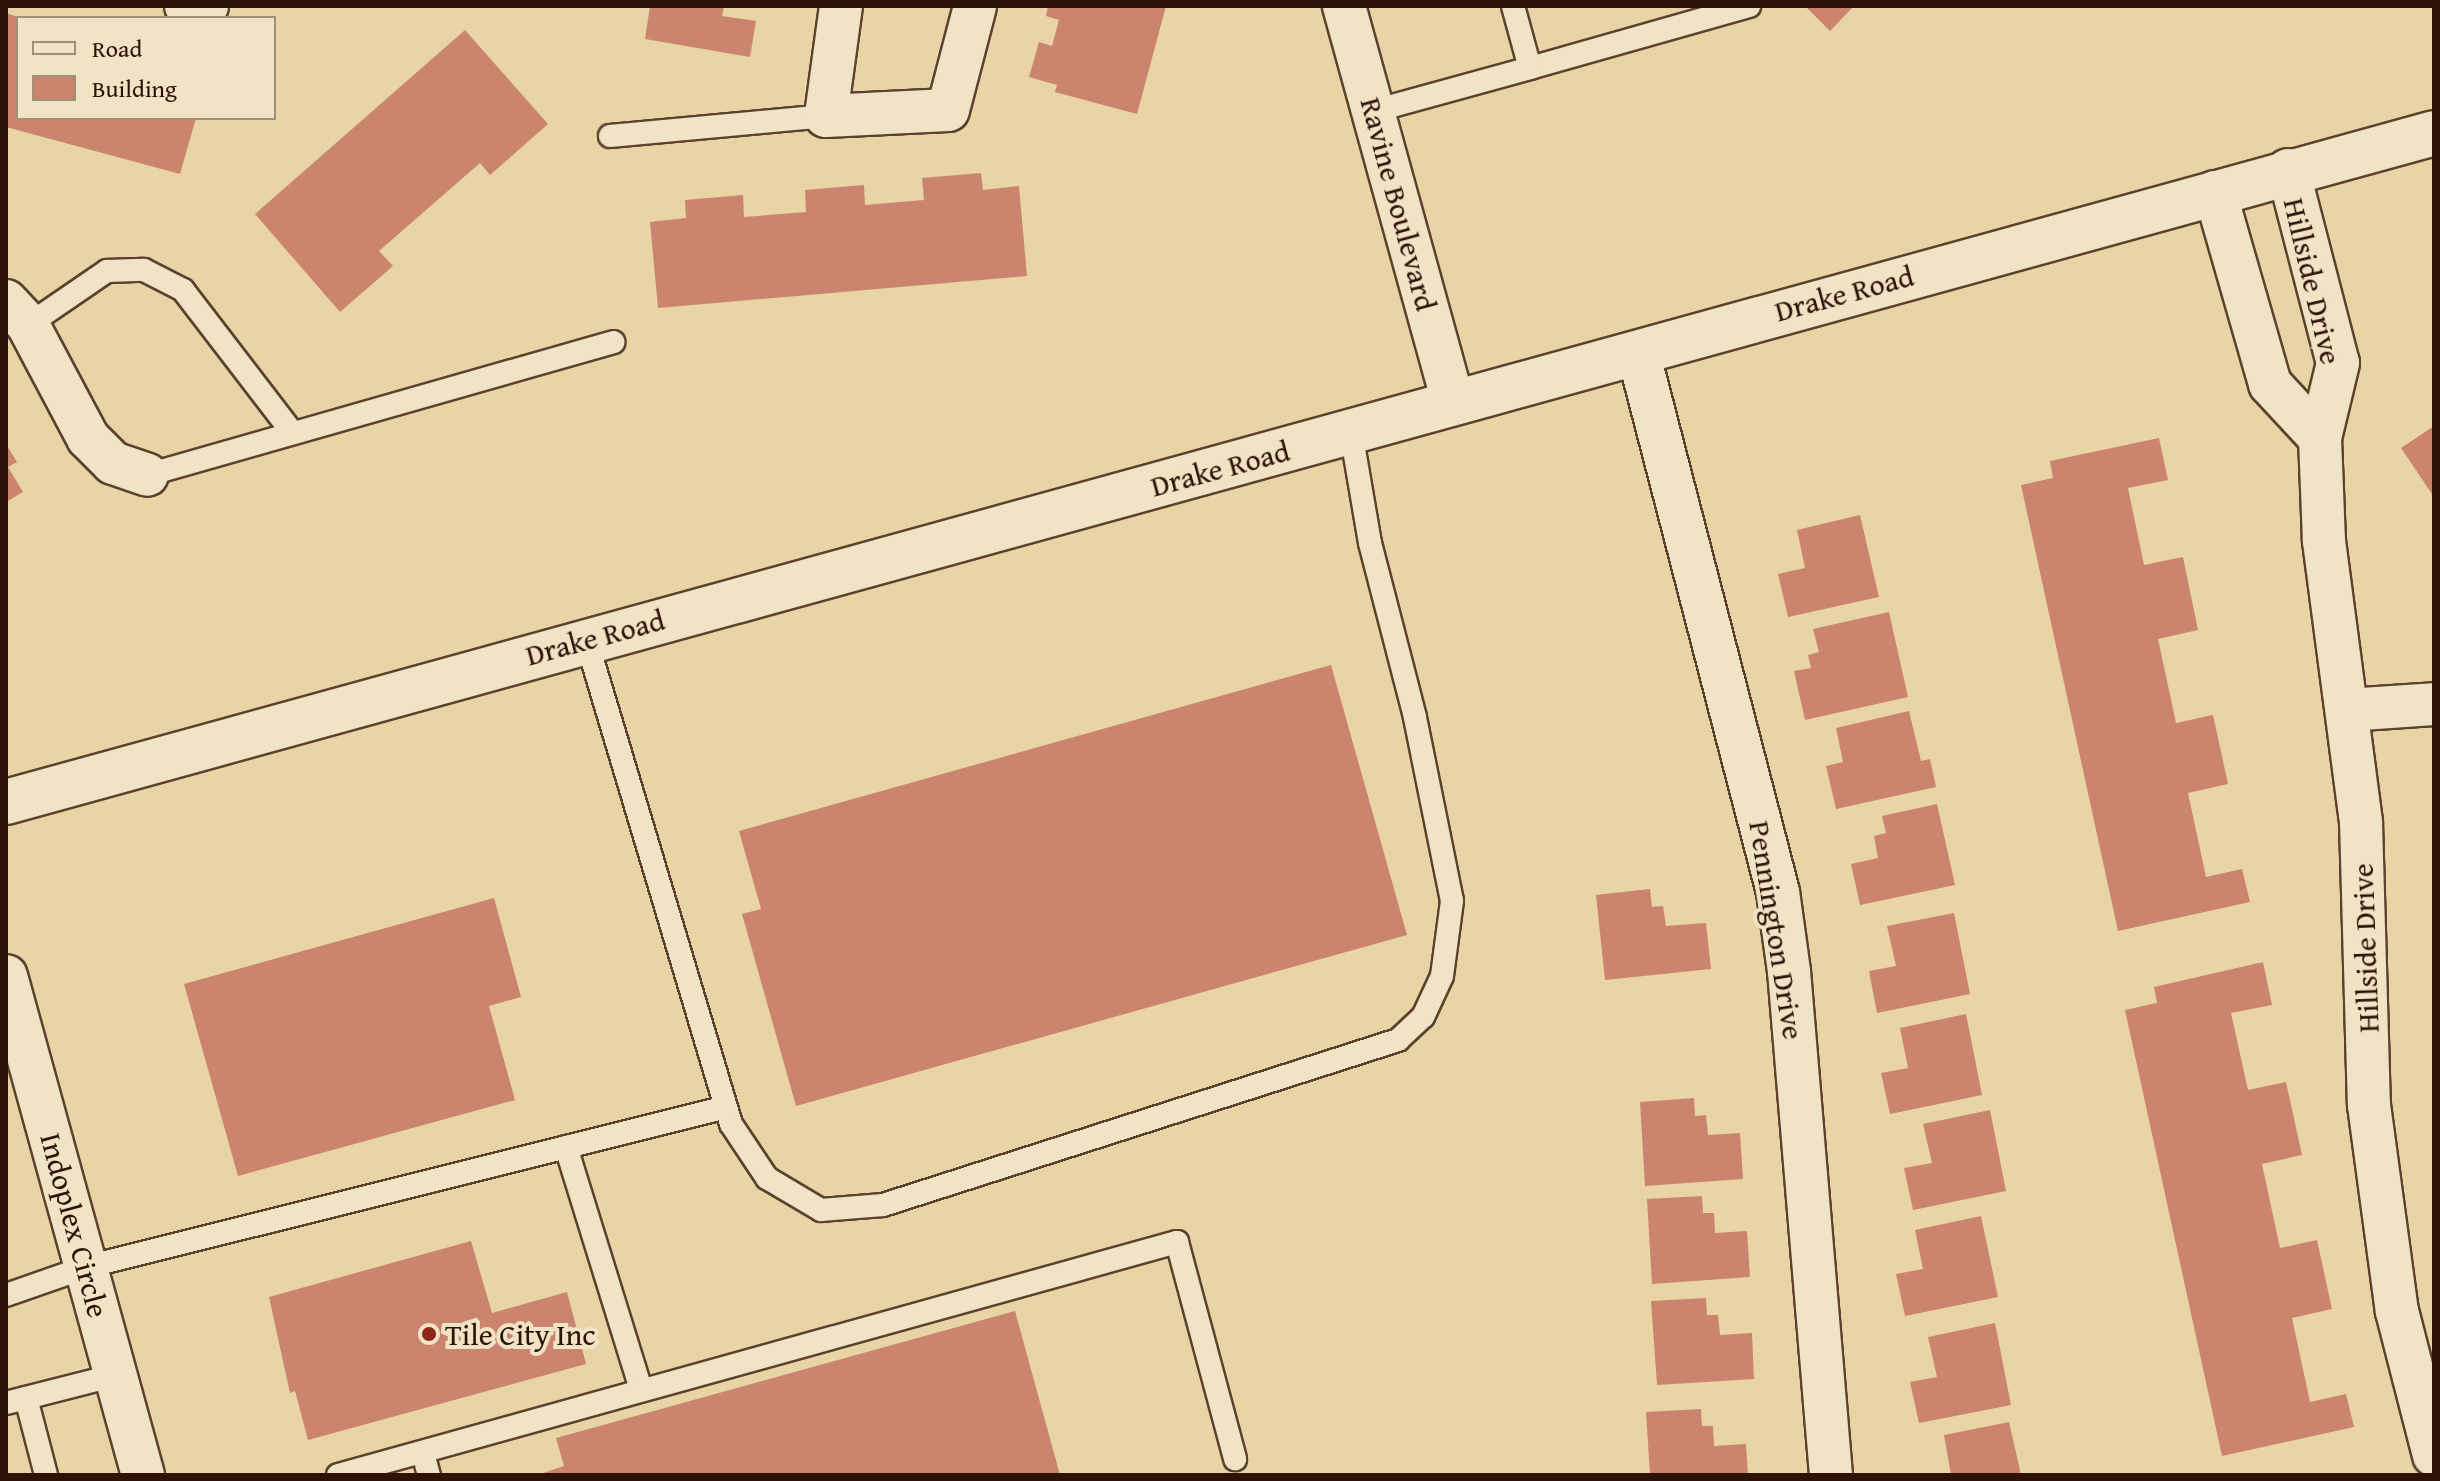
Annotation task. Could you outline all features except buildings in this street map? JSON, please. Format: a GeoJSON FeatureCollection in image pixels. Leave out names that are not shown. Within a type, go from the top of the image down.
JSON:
{"type":"FeatureCollection","features":[{"type":"Feature","properties":{"kind":"street"},"geometry":{"type":"LineString","coordinates":[[186,6],[207,6]]}},
{"type":"Feature","properties":{"kind":"street"},"geometry":{"type":"LineString","coordinates":[[841,6],[826,116],[948,110],[975,6]]}},
{"type":"Feature","properties":{"kind":"street","name":"Ravine Boulevard"},"geometry":{"type":"LineString","coordinates":[[1344,6],[1453,403]]}},
{"type":"Feature","properties":{"kind":"street","name":"Drake Road"},"geometry":{"type":"LineString","coordinates":[[6,802],[586,639],[1351,432],[2288,170],[2434,133]]}},
{"type":"Feature","properties":{"kind":"street","name":"Hillside Drive"},"geometry":{"type":"LineString","coordinates":[[2288,170],[2338,363],[2320,438],[2332,632],[2347,710],[2361,822],[2369,1105],[2378,1199],[2397,1311],[2434,1455]]}},
{"type":"Feature","properties":{"kind":"street","name":"Hillside Drive"},"geometry":{"type":"LineString","coordinates":[[2215,192],[2270,384],[2320,438]]}},
{"type":"Feature","properties":{"kind":"street"},"geometry":{"type":"LineString","coordinates":[[17,313],[88,438],[113,463],[147,475]]}},
{"type":"Feature","properties":{"kind":"street","name":"Pennington Drive"},"geometry":{"type":"LineString","coordinates":[[1638,352],[1778,892],[1789,971],[1831,1475]]}},
{"type":"Feature","properties":{"kind":"street"},"geometry":{"type":"LineString","coordinates":[[2347,710],[2434,704]]}},
{"type":"Feature","properties":{"kind":"street","name":"Indoplex Circle"},"geometry":{"type":"LineString","coordinates":[[6,976],[143,1475]]}},
{"type":"Feature","properties":{"kind":"lane"},"geometry":{"type":"LineString","coordinates":[[1513,6],[1530,68]]}},
{"type":"Feature","properties":{"kind":"lane"},"geometry":{"type":"LineString","coordinates":[[1374,111],[1749,6]]}},
{"type":"Feature","properties":{"kind":"lane"},"geometry":{"type":"LineString","coordinates":[[610,136],[826,116]]}},
{"type":"Feature","properties":{"kind":"lane"},"geometry":{"type":"LineString","coordinates":[[17,313],[107,271],[144,270],[183,290],[292,432]]}},
{"type":"Feature","properties":{"kind":"lane"},"geometry":{"type":"LineString","coordinates":[[147,475],[613,342]]}},
{"type":"Feature","properties":{"kind":"lane"},"geometry":{"type":"LineString","coordinates":[[586,639],[723,1108],[767,1178],[821,1210],[883,1205],[1398,1040],[1423,1017],[1442,976],[1452,901],[1415,717],[1370,543],[1351,432]]}},
{"type":"Feature","properties":{"kind":"lane"},"geometry":{"type":"LineString","coordinates":[[6,1295],[86,1267],[723,1108]]}},
{"type":"Feature","properties":{"kind":"lane"},"geometry":{"type":"LineString","coordinates":[[566,1147],[641,1389]]}},
{"type":"Feature","properties":{"kind":"lane"},"geometry":{"type":"LineString","coordinates":[[338,1475],[426,1464],[641,1389],[1177,1242],[1235,1459]]}},
{"type":"Feature","properties":{"kind":"lane"},"geometry":{"type":"LineString","coordinates":[[46,1475],[16,1401],[116,1375]]}},
{"type":"Feature","properties":{"kind":"place","name":"Tile City Inc"},"geometry":{"type":"Point","coordinates":[429,1334]}}]}
